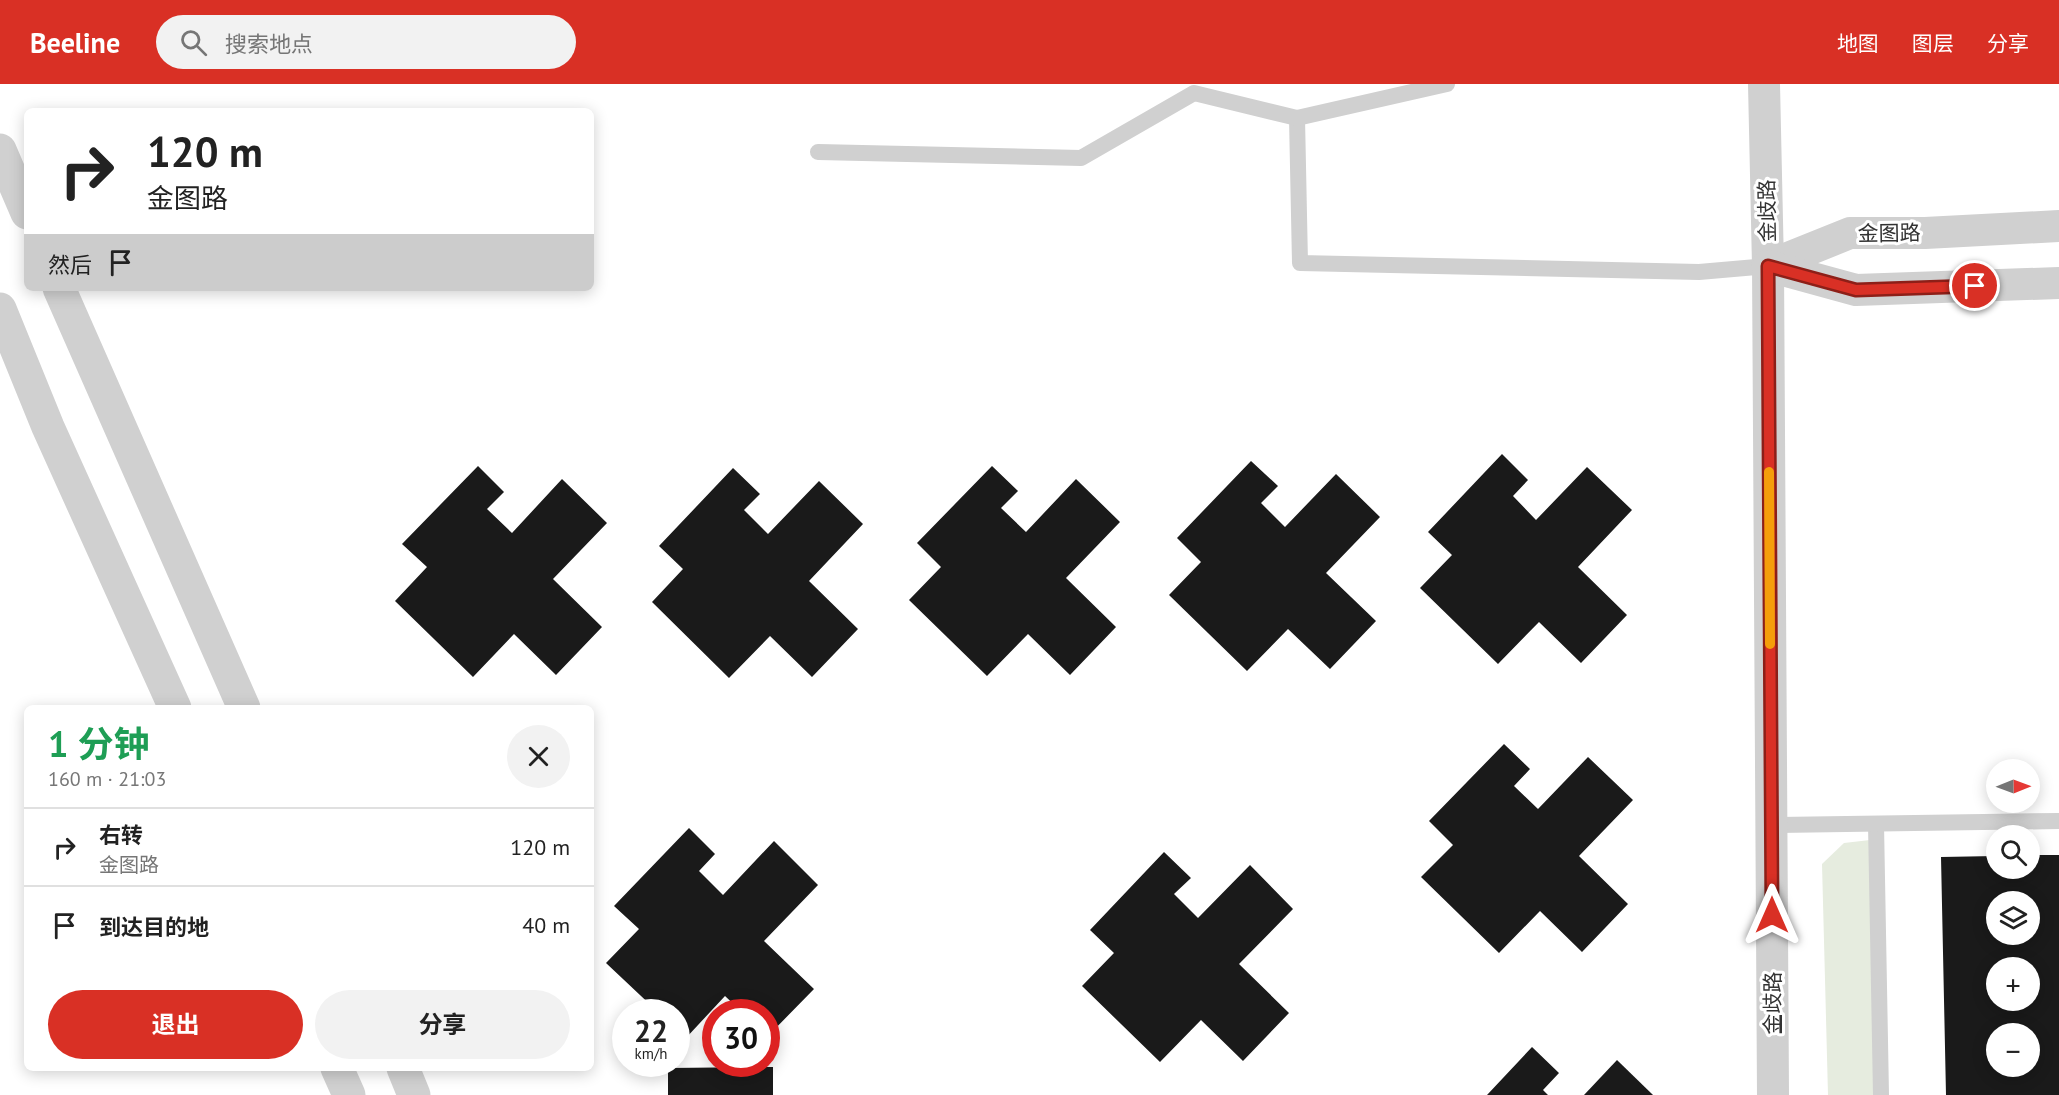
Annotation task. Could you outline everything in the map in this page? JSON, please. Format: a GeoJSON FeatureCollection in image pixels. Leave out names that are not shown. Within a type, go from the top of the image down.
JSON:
{"type":"FeatureCollection","features":[{"type":"Feature","properties":{"kind":"street","name":"金歧路"},"geometry":{"type":"LineString","coordinates":[[1764,84],[1768,266],[1773,1095]]}},
{"type":"Feature","properties":{"kind":"street"},"geometry":{"type":"LineString","coordinates":[[0,150],[24,206]]}},
{"type":"Feature","properties":{"kind":"street","name":"金图路"},"geometry":{"type":"LineString","coordinates":[[1768,266],[1850,233],[1925,233],[2059,226]]}},
{"type":"Feature","properties":{"kind":"street"},"geometry":{"type":"LineString","coordinates":[[1768,266],[1856,290],[2059,283]]}},
{"type":"Feature","properties":{"kind":"street"},"geometry":{"type":"LineString","coordinates":[[61,291],[243,705]]}},
{"type":"Feature","properties":{"kind":"street"},"geometry":{"type":"LineString","coordinates":[[0,309],[48,427],[174,705]]}},
{"type":"Feature","properties":{"kind":"street"},"geometry":{"type":"LineString","coordinates":[[338,1071],[349,1095]]}},
{"type":"Feature","properties":{"kind":"street"},"geometry":{"type":"LineString","coordinates":[[404,1071],[414,1095]]}},
{"type":"Feature","properties":{"kind":"lane"},"geometry":{"type":"LineString","coordinates":[[818,152],[1081,158],[1194,93],[1298,118],[1447,84]]}},
{"type":"Feature","properties":{"kind":"lane"},"geometry":{"type":"LineString","coordinates":[[1298,118],[1300,263],[1699,272],[1768,266]]}},
{"type":"Feature","properties":{"kind":"lane"},"geometry":{"type":"LineString","coordinates":[[1771,825],[2059,821]]}},
{"type":"Feature","properties":{"kind":"lane"},"geometry":{"type":"LineString","coordinates":[[1876,824],[1881,1095]]}},
{"type":"Feature","properties":{"kind":"shaded area"},"geometry":{"type":"Polygon","coordinates":[[[1870,840],[1878,1095],[1828,1095],[1822,864],[1844,843],[1870,840]]]}},
{"type":"Feature","properties":{"kind":"building"},"geometry":{"type":"Polygon","coordinates":[[[1502,454],[1528,480],[1513,496],[1536,520],[1587,467],[1632,510],[1578,567],[1627,615],[1581,663],[1539,622],[1498,664],[1420,588],[1452,555],[1428,532],[1502,454]]]}},
{"type":"Feature","properties":{"kind":"building"},"geometry":{"type":"Polygon","coordinates":[[[1251,461],[1278,486],[1261,503],[1285,527],[1336,474],[1380,517],[1326,573],[1376,621],[1330,669],[1288,629],[1247,671],[1169,595],[1201,562],[1177,538],[1251,461]]]}},
{"type":"Feature","properties":{"kind":"building"},"geometry":{"type":"Polygon","coordinates":[[[478,466],[504,492],[487,509],[512,533],[562,479],[607,523],[553,579],[602,627],[556,675],[514,634],[473,677],[395,601],[427,567],[402,544],[478,466]]]}},
{"type":"Feature","properties":{"kind":"building"},"geometry":{"type":"Polygon","coordinates":[[[992,466],[1018,491],[1001,508],[1026,532],[1076,479],[1120,522],[1066,578],[1116,627],[1070,675],[1028,634],[987,676],[909,600],[941,567],[917,543],[992,466]]]}},
{"type":"Feature","properties":{"kind":"building"},"geometry":{"type":"Polygon","coordinates":[[[733,468],[760,494],[744,510],[768,534],[819,481],[863,524],[809,581],[858,629],[812,677],[770,636],[729,678],[652,602],[683,569],[659,546],[733,468]]]}},
{"type":"Feature","properties":{"kind":"building"},"geometry":{"type":"Polygon","coordinates":[[[1504,744],[1530,769],[1514,786],[1538,809],[1588,757],[1633,800],[1579,856],[1628,904],[1582,952],[1540,911],[1499,953],[1421,877],[1453,845],[1429,821],[1504,744]]]}},
{"type":"Feature","properties":{"kind":"building"},"geometry":{"type":"Polygon","coordinates":[[[689,828],[715,854],[699,871],[723,895],[774,841],[818,885],[764,941],[814,989],[780,1024],[780,999],[728,999],[725,996],[722,999],[702,999],[702,1021],[690,1034],[690,999],[644,999],[606,963],[639,929],[614,906],[689,828]]]}},
{"type":"Feature","properties":{"kind":"building"},"geometry":{"type":"Polygon","coordinates":[[[1164,852],[1191,878],[1174,894],[1198,918],[1250,865],[1293,909],[1239,964],[1289,1013],[1243,1061],[1201,1020],[1160,1062],[1082,986],[1114,953],[1090,930],[1164,852]]]}},
{"type":"Feature","properties":{"kind":"building"},"geometry":{"type":"Polygon","coordinates":[[[2040,855],[2059,855],[2059,1095],[1946,1095],[1941,857],[1986,856],[1986,879],[2040,879],[2040,855]]]}},
{"type":"Feature","properties":{"kind":"building"},"geometry":{"type":"Polygon","coordinates":[[[1532,1047],[1559,1073],[1543,1090],[1548,1095],[1487,1095],[1532,1047]]]}},
{"type":"Feature","properties":{"kind":"building"},"geometry":{"type":"Polygon","coordinates":[[[1617,1060],[1653,1095],[1584,1095],[1617,1060]]]}},
{"type":"Feature","properties":{"kind":"building"},"geometry":{"type":"Polygon","coordinates":[[[690,1068],[702,1068],[702,1077],[773,1077],[773,1095],[668,1095],[668,1077],[690,1077],[690,1068]]]}},
{"type":"Feature","properties":{"kind":"slow traffic"},"geometry":{"type":"LineString","coordinates":[[1769,472],[1770,644]]}},
{"type":"Feature","properties":{"kind":"route"},"geometry":{"type":"LineString","coordinates":[[1772,915],[1768,266],[1856,290],[1975,286]]}}]}
